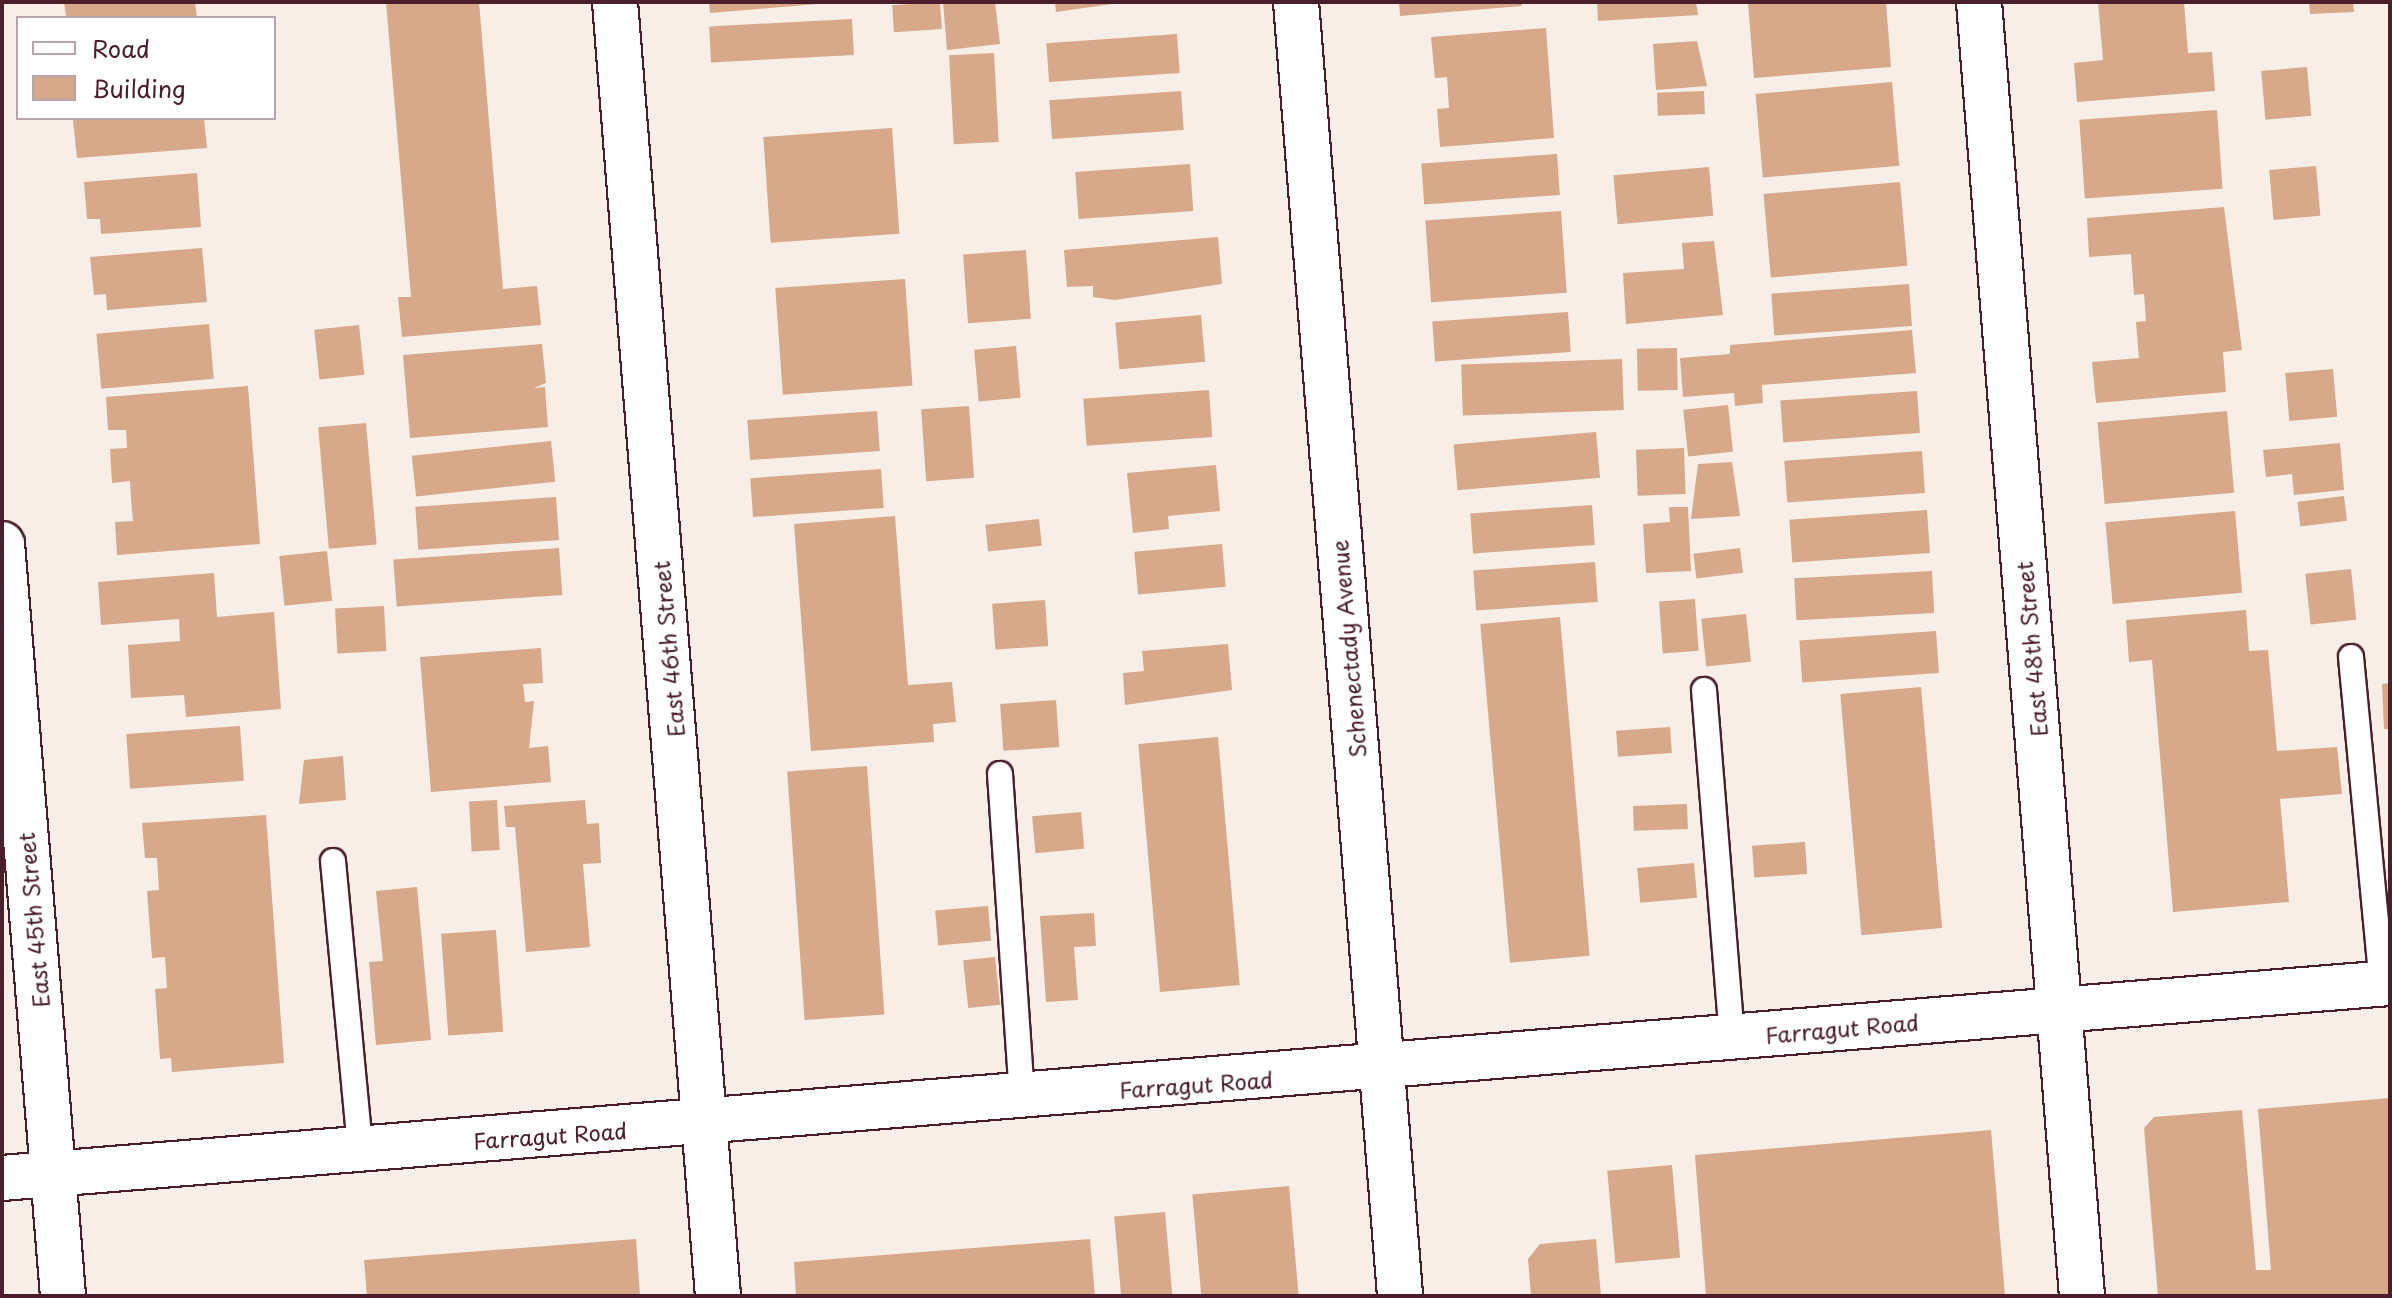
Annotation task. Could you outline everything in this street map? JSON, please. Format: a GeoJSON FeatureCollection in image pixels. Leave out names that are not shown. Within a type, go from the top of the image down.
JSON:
{"type":"FeatureCollection","features":[{"type":"Feature","properties":{"kind":"street","name":"East 46th Street"},"geometry":{"type":"LineString","coordinates":[[615,2],[718,1296]]}},
{"type":"Feature","properties":{"kind":"street","name":"Schenectady Avenue"},"geometry":{"type":"LineString","coordinates":[[1296,2],[1400,1296]]}},
{"type":"Feature","properties":{"kind":"street","name":"East 48th Street"},"geometry":{"type":"LineString","coordinates":[[1979,2],[2082,1296]]}},
{"type":"Feature","properties":{"kind":"street","name":"East 45th Street"},"geometry":{"type":"LineString","coordinates":[[2,544],[13,812],[54,1174],[63,1296]]}},
{"type":"Feature","properties":{"kind":"street","name":"Farragut Road"},"geometry":{"type":"LineString","coordinates":[[2,1178],[703,1124],[2386,983]]}},
{"type":"Feature","properties":{"kind":"lane"},"geometry":{"type":"LineString","coordinates":[[2351,657],[2386,983]]}},
{"type":"Feature","properties":{"kind":"lane"},"geometry":{"type":"LineString","coordinates":[[1704,690],[1732,1038]]}},
{"type":"Feature","properties":{"kind":"lane"},"geometry":{"type":"LineString","coordinates":[[1000,774],[1022,1097]]}},
{"type":"Feature","properties":{"kind":"lane"},"geometry":{"type":"LineString","coordinates":[[333,861],[360,1149]]}},
{"type":"Feature","properties":{"kind":"building"},"geometry":{"type":"Polygon","coordinates":[[[64,2],[195,2],[197,16],[66,16],[64,2]]]}},
{"type":"Feature","properties":{"kind":"building"},"geometry":{"type":"Polygon","coordinates":[[[386,2],[479,2],[503,289],[537,286],[541,325],[402,337],[398,297],[411,297],[386,2]]]}},
{"type":"Feature","properties":{"kind":"building"},"geometry":{"type":"Polygon","coordinates":[[[709,2],[817,2],[817,4],[710,13],[709,2]]]}},
{"type":"Feature","properties":{"kind":"building"},"geometry":{"type":"Polygon","coordinates":[[[940,2],[942,29],[894,32],[892,5],[940,2]]]}},
{"type":"Feature","properties":{"kind":"building"},"geometry":{"type":"Polygon","coordinates":[[[943,2],[995,2],[1000,44],[947,50],[943,2]]]}},
{"type":"Feature","properties":{"kind":"building"},"geometry":{"type":"Polygon","coordinates":[[[1055,2],[1112,2],[1112,4],[1056,12],[1055,2]]]}},
{"type":"Feature","properties":{"kind":"building"},"geometry":{"type":"Polygon","coordinates":[[[1399,2],[1521,2],[1522,6],[1400,16],[1399,2]]]}},
{"type":"Feature","properties":{"kind":"building"},"geometry":{"type":"Polygon","coordinates":[[[1597,2],[1696,2],[1698,15],[1598,21],[1597,2]]]}},
{"type":"Feature","properties":{"kind":"building"},"geometry":{"type":"Polygon","coordinates":[[[1748,2],[1886,2],[1891,67],[1754,78],[1748,2]]]}},
{"type":"Feature","properties":{"kind":"building"},"geometry":{"type":"Polygon","coordinates":[[[2098,2],[2184,2],[2188,53],[2212,52],[2215,91],[2077,102],[2074,63],[2103,60],[2098,2]]]}},
{"type":"Feature","properties":{"kind":"building"},"geometry":{"type":"Polygon","coordinates":[[[2309,2],[2353,2],[2354,12],[2310,14],[2309,2]]]}},
{"type":"Feature","properties":{"kind":"building"},"geometry":{"type":"Polygon","coordinates":[[[852,19],[854,55],[711,62],[709,26],[852,19]]]}},
{"type":"Feature","properties":{"kind":"building"},"geometry":{"type":"Polygon","coordinates":[[[1546,28],[1554,138],[1440,147],[1437,109],[1449,108],[1447,77],[1435,78],[1431,37],[1546,28]]]}},
{"type":"Feature","properties":{"kind":"building"},"geometry":{"type":"Polygon","coordinates":[[[1177,34],[1180,73],[1049,82],[1046,43],[1177,34]]]}},
{"type":"Feature","properties":{"kind":"building"},"geometry":{"type":"Polygon","coordinates":[[[1697,41],[1707,86],[1656,90],[1653,44],[1697,41]]]}},
{"type":"Feature","properties":{"kind":"building"},"geometry":{"type":"Polygon","coordinates":[[[994,53],[999,142],[954,144],[949,55],[994,53]]]}},
{"type":"Feature","properties":{"kind":"building"},"geometry":{"type":"Polygon","coordinates":[[[2307,67],[2311,116],[2265,120],[2261,71],[2307,67]]]}},
{"type":"Feature","properties":{"kind":"building"},"geometry":{"type":"Polygon","coordinates":[[[1892,82],[1899,166],[1763,178],[1756,94],[1892,82]]]}},
{"type":"Feature","properties":{"kind":"building"},"geometry":{"type":"Polygon","coordinates":[[[1181,91],[1184,130],[1052,139],[1049,100],[1181,91]]]}},
{"type":"Feature","properties":{"kind":"building"},"geometry":{"type":"Polygon","coordinates":[[[1704,91],[1705,114],[1658,116],[1657,93],[1704,91]]]}},
{"type":"Feature","properties":{"kind":"building"},"geometry":{"type":"Polygon","coordinates":[[[2217,110],[2223,189],[2085,198],[2079,120],[2217,110]]]}},
{"type":"Feature","properties":{"kind":"building"},"geometry":{"type":"Polygon","coordinates":[[[73,120],[204,120],[207,148],[77,158],[73,120]]]}},
{"type":"Feature","properties":{"kind":"building"},"geometry":{"type":"Polygon","coordinates":[[[892,128],[899,234],[771,243],[763,137],[892,128]]]}},
{"type":"Feature","properties":{"kind":"building"},"geometry":{"type":"Polygon","coordinates":[[[1557,154],[1560,195],[1424,204],[1421,163],[1557,154]]]}},
{"type":"Feature","properties":{"kind":"building"},"geometry":{"type":"Polygon","coordinates":[[[1190,164],[1193,211],[1079,219],[1075,172],[1190,164]]]}},
{"type":"Feature","properties":{"kind":"building"},"geometry":{"type":"Polygon","coordinates":[[[2316,166],[2320,216],[2274,220],[2269,170],[2316,166]]]}},
{"type":"Feature","properties":{"kind":"building"},"geometry":{"type":"Polygon","coordinates":[[[1709,167],[1713,216],[1618,224],[1613,175],[1709,167]]]}},
{"type":"Feature","properties":{"kind":"building"},"geometry":{"type":"Polygon","coordinates":[[[197,173],[201,227],[101,234],[100,219],[87,219],[84,182],[197,173]]]}},
{"type":"Feature","properties":{"kind":"building"},"geometry":{"type":"Polygon","coordinates":[[[1900,182],[1907,266],[1771,278],[1764,194],[1900,182]]]}},
{"type":"Feature","properties":{"kind":"building"},"geometry":{"type":"Polygon","coordinates":[[[2224,207],[2242,350],[2223,352],[2226,392],[2096,403],[2092,362],[2139,358],[2136,322],[2146,321],[2144,294],[2134,295],[2131,254],[2089,257],[2087,218],[2224,207]]]}},
{"type":"Feature","properties":{"kind":"building"},"geometry":{"type":"Polygon","coordinates":[[[1561,211],[1567,293],[1431,302],[1425,220],[1561,211]]]}},
{"type":"Feature","properties":{"kind":"building"},"geometry":{"type":"Polygon","coordinates":[[[1218,237],[1222,284],[1115,300],[1093,297],[1093,286],[1067,287],[1064,250],[1218,237]]]}},
{"type":"Feature","properties":{"kind":"building"},"geometry":{"type":"Polygon","coordinates":[[[1714,241],[1723,315],[1626,324],[1623,273],[1684,269],[1682,243],[1714,241]]]}},
{"type":"Feature","properties":{"kind":"building"},"geometry":{"type":"Polygon","coordinates":[[[202,248],[207,302],[107,310],[106,294],[94,295],[90,257],[202,248]]]}},
{"type":"Feature","properties":{"kind":"building"},"geometry":{"type":"Polygon","coordinates":[[[1026,250],[1031,319],[968,323],[963,254],[1026,250]]]}},
{"type":"Feature","properties":{"kind":"building"},"geometry":{"type":"Polygon","coordinates":[[[905,279],[912,386],[783,395],[775,288],[905,279]]]}},
{"type":"Feature","properties":{"kind":"building"},"geometry":{"type":"Polygon","coordinates":[[[1909,284],[1912,326],[1774,336],[1771,294],[1909,284]]]}},
{"type":"Feature","properties":{"kind":"building"},"geometry":{"type":"Polygon","coordinates":[[[1568,312],[1571,352],[1435,361],[1432,321],[1568,312]]]}},
{"type":"Feature","properties":{"kind":"building"},"geometry":{"type":"Polygon","coordinates":[[[1201,315],[1205,362],[1119,369],[1115,322],[1201,315]]]}},
{"type":"Feature","properties":{"kind":"building"},"geometry":{"type":"Polygon","coordinates":[[[209,324],[214,379],[101,389],[96,334],[209,324]]]}},
{"type":"Feature","properties":{"kind":"building"},"geometry":{"type":"Polygon","coordinates":[[[359,325],[364,375],[319,379],[314,330],[359,325]]]}},
{"type":"Feature","properties":{"kind":"building"},"geometry":{"type":"Polygon","coordinates":[[[1912,330],[1916,373],[1762,385],[1763,403],[1735,406],[1734,393],[1683,397],[1680,358],[1730,354],[1730,345],[1912,330]]]}},
{"type":"Feature","properties":{"kind":"building"},"geometry":{"type":"Polygon","coordinates":[[[542,344],[546,383],[534,388],[545,387],[548,427],[410,438],[403,355],[542,344]]]}},
{"type":"Feature","properties":{"kind":"building"},"geometry":{"type":"Polygon","coordinates":[[[1016,346],[1021,398],[979,401],[974,350],[1016,346]]]}},
{"type":"Feature","properties":{"kind":"building"},"geometry":{"type":"Polygon","coordinates":[[[1677,348],[1678,390],[1638,391],[1637,349],[1677,348]]]}},
{"type":"Feature","properties":{"kind":"building"},"geometry":{"type":"Polygon","coordinates":[[[1622,359],[1624,410],[1463,416],[1461,365],[1622,359]]]}},
{"type":"Feature","properties":{"kind":"building"},"geometry":{"type":"Polygon","coordinates":[[[2333,369],[2337,417],[2289,421],[2285,373],[2333,369]]]}},
{"type":"Feature","properties":{"kind":"building"},"geometry":{"type":"Polygon","coordinates":[[[248,386],[260,544],[117,555],[115,522],[133,521],[130,481],[112,483],[110,449],[127,448],[126,430],[108,430],[106,397],[248,386]]]}},
{"type":"Feature","properties":{"kind":"building"},"geometry":{"type":"Polygon","coordinates":[[[1209,390],[1212,437],[1087,446],[1083,399],[1209,390]]]}},
{"type":"Feature","properties":{"kind":"building"},"geometry":{"type":"Polygon","coordinates":[[[1917,391],[1920,433],[1783,442],[1780,401],[1917,391]]]}},
{"type":"Feature","properties":{"kind":"building"},"geometry":{"type":"Polygon","coordinates":[[[1728,405],[1733,452],[1688,456],[1683,410],[1728,405]]]}},
{"type":"Feature","properties":{"kind":"building"},"geometry":{"type":"Polygon","coordinates":[[[969,406],[974,478],[926,481],[921,409],[969,406]]]}},
{"type":"Feature","properties":{"kind":"building"},"geometry":{"type":"Polygon","coordinates":[[[877,411],[880,451],[750,460],[747,420],[877,411]]]}},
{"type":"Feature","properties":{"kind":"building"},"geometry":{"type":"Polygon","coordinates":[[[2227,411],[2234,493],[2105,504],[2097,422],[2227,411]]]}},
{"type":"Feature","properties":{"kind":"building"},"geometry":{"type":"Polygon","coordinates":[[[366,423],[377,545],[329,549],[318,427],[366,423]]]}},
{"type":"Feature","properties":{"kind":"building"},"geometry":{"type":"Polygon","coordinates":[[[1596,432],[1600,478],[1458,490],[1454,444],[1596,432]]]}},
{"type":"Feature","properties":{"kind":"building"},"geometry":{"type":"Polygon","coordinates":[[[551,441],[555,482],[416,496],[412,456],[551,441]]]}},
{"type":"Feature","properties":{"kind":"building"},"geometry":{"type":"Polygon","coordinates":[[[2340,443],[2344,490],[2294,495],[2292,474],[2266,477],[2263,450],[2340,443]]]}},
{"type":"Feature","properties":{"kind":"building"},"geometry":{"type":"Polygon","coordinates":[[[1684,448],[1686,494],[1638,496],[1636,450],[1684,448]]]}},
{"type":"Feature","properties":{"kind":"building"},"geometry":{"type":"Polygon","coordinates":[[[1922,451],[1925,493],[1787,503],[1784,461],[1922,451]]]}},
{"type":"Feature","properties":{"kind":"building"},"geometry":{"type":"Polygon","coordinates":[[[1732,462],[1740,516],[1691,519],[1698,464],[1732,462]]]}},
{"type":"Feature","properties":{"kind":"building"},"geometry":{"type":"Polygon","coordinates":[[[1216,465],[1220,511],[1168,516],[1169,529],[1133,533],[1127,473],[1216,465]]]}},
{"type":"Feature","properties":{"kind":"building"},"geometry":{"type":"Polygon","coordinates":[[[881,469],[884,508],[753,517],[750,478],[881,469]]]}},
{"type":"Feature","properties":{"kind":"building"},"geometry":{"type":"Polygon","coordinates":[[[2344,496],[2347,521],[2300,527],[2297,502],[2344,496]]]}},
{"type":"Feature","properties":{"kind":"building"},"geometry":{"type":"Polygon","coordinates":[[[556,497],[559,540],[418,550],[415,507],[556,497]]]}},
{"type":"Feature","properties":{"kind":"building"},"geometry":{"type":"Polygon","coordinates":[[[1592,505],[1595,545],[1473,553],[1470,514],[1592,505]]]}},
{"type":"Feature","properties":{"kind":"building"},"geometry":{"type":"Polygon","coordinates":[[[1669,507],[1688,507],[1691,571],[1646,573],[1643,524],[1670,522],[1669,507]]]}},
{"type":"Feature","properties":{"kind":"building"},"geometry":{"type":"Polygon","coordinates":[[[1927,510],[1930,553],[1792,563],[1789,520],[1927,510]]]}},
{"type":"Feature","properties":{"kind":"building"},"geometry":{"type":"Polygon","coordinates":[[[2235,511],[2242,593],[2113,604],[2105,522],[2235,511]]]}},
{"type":"Feature","properties":{"kind":"building"},"geometry":{"type":"Polygon","coordinates":[[[895,516],[908,685],[952,682],[956,722],[933,724],[934,742],[811,751],[794,524],[895,516]]]}},
{"type":"Feature","properties":{"kind":"building"},"geometry":{"type":"Polygon","coordinates":[[[1039,519],[1042,546],[988,551],[985,525],[1039,519]]]}},
{"type":"Feature","properties":{"kind":"building"},"geometry":{"type":"Polygon","coordinates":[[[1222,544],[1226,587],[1138,595],[1134,552],[1222,544]]]}},
{"type":"Feature","properties":{"kind":"building"},"geometry":{"type":"Polygon","coordinates":[[[559,548],[562,595],[397,606],[393,560],[559,548]]]}},
{"type":"Feature","properties":{"kind":"building"},"geometry":{"type":"Polygon","coordinates":[[[1740,548],[1743,573],[1696,579],[1693,554],[1740,548]]]}},
{"type":"Feature","properties":{"kind":"building"},"geometry":{"type":"Polygon","coordinates":[[[327,551],[332,601],[284,606],[279,556],[327,551]]]}},
{"type":"Feature","properties":{"kind":"building"},"geometry":{"type":"Polygon","coordinates":[[[1595,562],[1598,602],[1476,610],[1473,571],[1595,562]]]}},
{"type":"Feature","properties":{"kind":"building"},"geometry":{"type":"Polygon","coordinates":[[[2351,569],[2356,620],[2311,625],[2305,574],[2351,569]]]}},
{"type":"Feature","properties":{"kind":"building"},"geometry":{"type":"Polygon","coordinates":[[[1932,571],[1934,613],[1796,620],[1794,578],[1932,571]]]}},
{"type":"Feature","properties":{"kind":"building"},"geometry":{"type":"Polygon","coordinates":[[[214,573],[217,617],[274,612],[281,709],[186,717],[184,695],[131,698],[128,645],[180,641],[179,619],[101,625],[98,582],[214,573]]]}},
{"type":"Feature","properties":{"kind":"building"},"geometry":{"type":"Polygon","coordinates":[[[1695,599],[1699,651],[1663,653],[1659,602],[1695,599]]]}},
{"type":"Feature","properties":{"kind":"building"},"geometry":{"type":"Polygon","coordinates":[[[1045,600],[1048,646],[995,650],[992,604],[1045,600]]]}},
{"type":"Feature","properties":{"kind":"building"},"geometry":{"type":"Polygon","coordinates":[[[384,606],[386,651],[337,654],[335,609],[384,606]]]}},
{"type":"Feature","properties":{"kind":"building"},"geometry":{"type":"Polygon","coordinates":[[[2246,610],[2249,651],[2268,650],[2277,751],[2337,747],[2342,794],[2280,799],[2289,902],[2173,912],[2152,660],[2129,662],[2126,620],[2246,610]]]}},
{"type":"Feature","properties":{"kind":"building"},"geometry":{"type":"Polygon","coordinates":[[[1746,614],[1751,662],[1706,666],[1701,619],[1746,614]]]}},
{"type":"Feature","properties":{"kind":"building"},"geometry":{"type":"Polygon","coordinates":[[[1560,617],[1590,956],[1510,963],[1480,624],[1560,617]]]}},
{"type":"Feature","properties":{"kind":"building"},"geometry":{"type":"Polygon","coordinates":[[[1936,631],[1939,673],[1802,682],[1799,641],[1936,631]]]}},
{"type":"Feature","properties":{"kind":"building"},"geometry":{"type":"Polygon","coordinates":[[[1228,644],[1232,690],[1125,705],[1123,673],[1144,671],[1142,651],[1228,644]]]}},
{"type":"Feature","properties":{"kind":"building"},"geometry":{"type":"Polygon","coordinates":[[[541,648],[543,683],[523,684],[525,702],[534,701],[529,748],[548,746],[551,782],[431,792],[420,657],[541,648]]]}},
{"type":"Feature","properties":{"kind":"building"},"geometry":{"type":"Polygon","coordinates":[[[2390,683],[2390,729],[2384,729],[2382,684],[2390,683]]]}},
{"type":"Feature","properties":{"kind":"building"},"geometry":{"type":"Polygon","coordinates":[[[1921,687],[1942,928],[1861,935],[1840,694],[1921,687]]]}},
{"type":"Feature","properties":{"kind":"building"},"geometry":{"type":"Polygon","coordinates":[[[1056,700],[1059,747],[1003,751],[1000,704],[1056,700]]]}},
{"type":"Feature","properties":{"kind":"building"},"geometry":{"type":"Polygon","coordinates":[[[240,726],[244,781],[130,789],[126,734],[240,726]]]}},
{"type":"Feature","properties":{"kind":"building"},"geometry":{"type":"Polygon","coordinates":[[[1670,727],[1672,753],[1618,757],[1616,731],[1670,727]]]}},
{"type":"Feature","properties":{"kind":"building"},"geometry":{"type":"Polygon","coordinates":[[[1218,737],[1240,985],[1160,992],[1138,744],[1218,737]]]}},
{"type":"Feature","properties":{"kind":"building"},"geometry":{"type":"Polygon","coordinates":[[[343,756],[346,800],[299,804],[304,760],[343,756]]]}},
{"type":"Feature","properties":{"kind":"building"},"geometry":{"type":"Polygon","coordinates":[[[867,766],[884,1014],[805,1020],[787,772],[867,766]]]}},
{"type":"Feature","properties":{"kind":"building"},"geometry":{"type":"Polygon","coordinates":[[[497,800],[500,850],[472,851],[469,801],[497,800]]]}},
{"type":"Feature","properties":{"kind":"building"},"geometry":{"type":"Polygon","coordinates":[[[585,800],[587,824],[599,823],[601,863],[583,864],[590,947],[526,952],[515,827],[506,827],[504,806],[585,800]]]}},
{"type":"Feature","properties":{"kind":"building"},"geometry":{"type":"Polygon","coordinates":[[[1687,804],[1688,829],[1634,831],[1633,806],[1687,804]]]}},
{"type":"Feature","properties":{"kind":"building"},"geometry":{"type":"Polygon","coordinates":[[[1081,812],[1084,849],[1035,853],[1032,816],[1081,812]]]}},
{"type":"Feature","properties":{"kind":"building"},"geometry":{"type":"Polygon","coordinates":[[[266,815],[284,1063],[172,1072],[171,1058],[160,1059],[155,989],[167,988],[165,957],[152,958],[147,891],[159,890],[157,858],[145,858],[142,823],[266,815]]]}},
{"type":"Feature","properties":{"kind":"building"},"geometry":{"type":"Polygon","coordinates":[[[1805,842],[1807,874],[1754,878],[1752,846],[1805,842]]]}},
{"type":"Feature","properties":{"kind":"building"},"geometry":{"type":"Polygon","coordinates":[[[1694,863],[1697,898],[1640,903],[1637,868],[1694,863]]]}},
{"type":"Feature","properties":{"kind":"building"},"geometry":{"type":"Polygon","coordinates":[[[417,887],[431,1040],[376,1045],[369,962],[383,961],[376,891],[417,887]]]}},
{"type":"Feature","properties":{"kind":"building"},"geometry":{"type":"Polygon","coordinates":[[[988,906],[991,941],[938,945],[935,911],[988,906]]]}},
{"type":"Feature","properties":{"kind":"building"},"geometry":{"type":"Polygon","coordinates":[[[1094,913],[1096,946],[1074,947],[1078,1000],[1046,1002],[1040,916],[1094,913]]]}},
{"type":"Feature","properties":{"kind":"building"},"geometry":{"type":"Polygon","coordinates":[[[496,930],[503,1032],[448,1036],[441,934],[496,930]]]}},
{"type":"Feature","properties":{"kind":"building"},"geometry":{"type":"Polygon","coordinates":[[[995,957],[1000,1005],[968,1008],[963,960],[995,957]]]}},
{"type":"Feature","properties":{"kind":"building"},"geometry":{"type":"Polygon","coordinates":[[[2390,1098],[2390,1296],[2158,1296],[2144,1128],[2154,1117],[2242,1110],[2256,1270],[2271,1270],[2258,1109],[2390,1098]]]}},
{"type":"Feature","properties":{"kind":"building"},"geometry":{"type":"Polygon","coordinates":[[[1991,1130],[2005,1296],[1706,1296],[1695,1155],[1991,1130]]]}},
{"type":"Feature","properties":{"kind":"building"},"geometry":{"type":"Polygon","coordinates":[[[1672,1165],[1680,1258],[1615,1263],[1607,1171],[1672,1165]]]}},
{"type":"Feature","properties":{"kind":"building"},"geometry":{"type":"Polygon","coordinates":[[[1289,1186],[1299,1296],[1201,1296],[1192,1194],[1289,1186]]]}},
{"type":"Feature","properties":{"kind":"building"},"geometry":{"type":"Polygon","coordinates":[[[1165,1212],[1172,1296],[1121,1296],[1114,1216],[1165,1212]]]}},
{"type":"Feature","properties":{"kind":"building"},"geometry":{"type":"Polygon","coordinates":[[[636,1239],[640,1296],[367,1296],[364,1260],[636,1239]]]}},
{"type":"Feature","properties":{"kind":"building"},"geometry":{"type":"Polygon","coordinates":[[[1090,1239],[1095,1296],[796,1296],[794,1262],[1090,1239]]]}},
{"type":"Feature","properties":{"kind":"building"},"geometry":{"type":"Polygon","coordinates":[[[1596,1239],[1601,1296],[1531,1296],[1528,1259],[1540,1244],[1596,1239]]]}}]}
